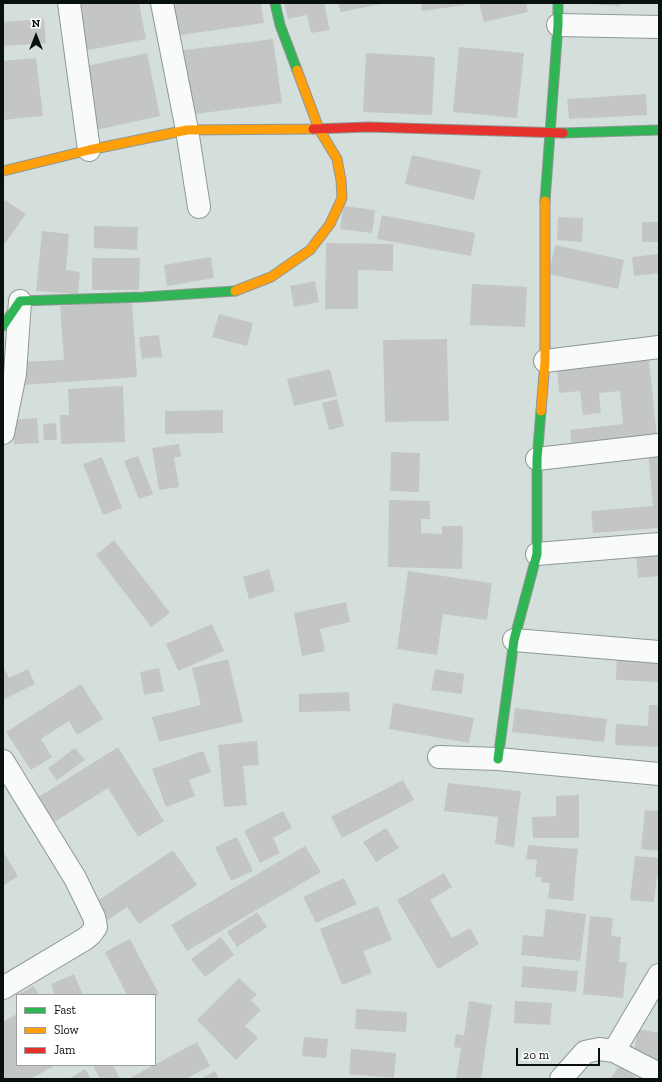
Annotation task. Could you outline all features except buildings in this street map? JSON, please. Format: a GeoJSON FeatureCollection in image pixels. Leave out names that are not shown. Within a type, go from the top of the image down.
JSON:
{"type":"FeatureCollection","features":[{"type":"Feature","properties":{"kind":"street"},"geometry":{"type":"LineString","coordinates":[[69,3],[89,150]]}},
{"type":"Feature","properties":{"kind":"street"},"geometry":{"type":"LineString","coordinates":[[162,3],[187,130],[199,207]]}},
{"type":"Feature","properties":{"kind":"street"},"geometry":{"type":"LineString","coordinates":[[20,301],[144,297],[235,291],[271,277],[310,250],[330,224],[342,198],[342,180],[337,159],[319,129],[280,26],[275,3]]}},
{"type":"Feature","properties":{"kind":"street"},"geometry":{"type":"LineString","coordinates":[[498,759],[514,640],[537,554],[537,459],[545,361],[544,212],[558,25],[558,3]]}},
{"type":"Feature","properties":{"kind":"street"},"geometry":{"type":"LineString","coordinates":[[558,25],[659,28]]}},
{"type":"Feature","properties":{"kind":"street"},"geometry":{"type":"LineString","coordinates":[[3,171],[89,150],[187,130],[368,127],[550,133],[659,130]]}},
{"type":"Feature","properties":{"kind":"street"},"geometry":{"type":"LineString","coordinates":[[3,326],[20,301]]}},
{"type":"Feature","properties":{"kind":"street"},"geometry":{"type":"LineString","coordinates":[[3,433],[15,374],[20,301]]}},
{"type":"Feature","properties":{"kind":"street"},"geometry":{"type":"LineString","coordinates":[[545,361],[659,347]]}},
{"type":"Feature","properties":{"kind":"street"},"geometry":{"type":"LineString","coordinates":[[537,459],[659,445]]}},
{"type":"Feature","properties":{"kind":"street"},"geometry":{"type":"LineString","coordinates":[[537,554],[659,544]]}},
{"type":"Feature","properties":{"kind":"street"},"geometry":{"type":"LineString","coordinates":[[514,640],[659,652]]}},
{"type":"Feature","properties":{"kind":"street"},"geometry":{"type":"LineString","coordinates":[[439,757],[498,759],[659,774]]}},
{"type":"Feature","properties":{"kind":"street"},"geometry":{"type":"LineString","coordinates":[[3,761],[75,878],[94,917],[96,927],[85,939],[3,988]]}},
{"type":"Feature","properties":{"kind":"street"},"geometry":{"type":"LineString","coordinates":[[614,1051],[659,975]]}},
{"type":"Feature","properties":{"kind":"street"},"geometry":{"type":"LineString","coordinates":[[561,1079],[585,1052],[599,1049],[614,1051],[659,1074]]}},
{"type":"Feature","properties":{"kind":"traffic: fast"},"geometry":{"type":"LineString","coordinates":[[275,3],[280,25],[297,70]]}},
{"type":"Feature","properties":{"kind":"traffic: fast"},"geometry":{"type":"LineString","coordinates":[[545,201],[558,25],[558,3]]}},
{"type":"Feature","properties":{"kind":"traffic: fast"},"geometry":{"type":"LineString","coordinates":[[563,133],[659,130]]}},
{"type":"Feature","properties":{"kind":"traffic: fast"},"geometry":{"type":"LineString","coordinates":[[3,326],[20,301],[144,297],[235,291]]}},
{"type":"Feature","properties":{"kind":"traffic: fast"},"geometry":{"type":"LineString","coordinates":[[498,759],[514,640],[537,554],[537,459],[541,411]]}},
{"type":"Feature","properties":{"kind":"traffic: slow"},"geometry":{"type":"LineString","coordinates":[[235,291],[271,277],[310,250],[330,224],[342,198],[341,180],[337,159],[319,129],[297,70]]}},
{"type":"Feature","properties":{"kind":"traffic: slow"},"geometry":{"type":"LineString","coordinates":[[3,171],[89,150],[187,130],[313,129]]}},
{"type":"Feature","properties":{"kind":"traffic: slow"},"geometry":{"type":"LineString","coordinates":[[541,411],[545,361],[545,201]]}},
{"type":"Feature","properties":{"kind":"traffic: jam"},"geometry":{"type":"LineString","coordinates":[[313,129],[369,127],[563,133]]}}]}
